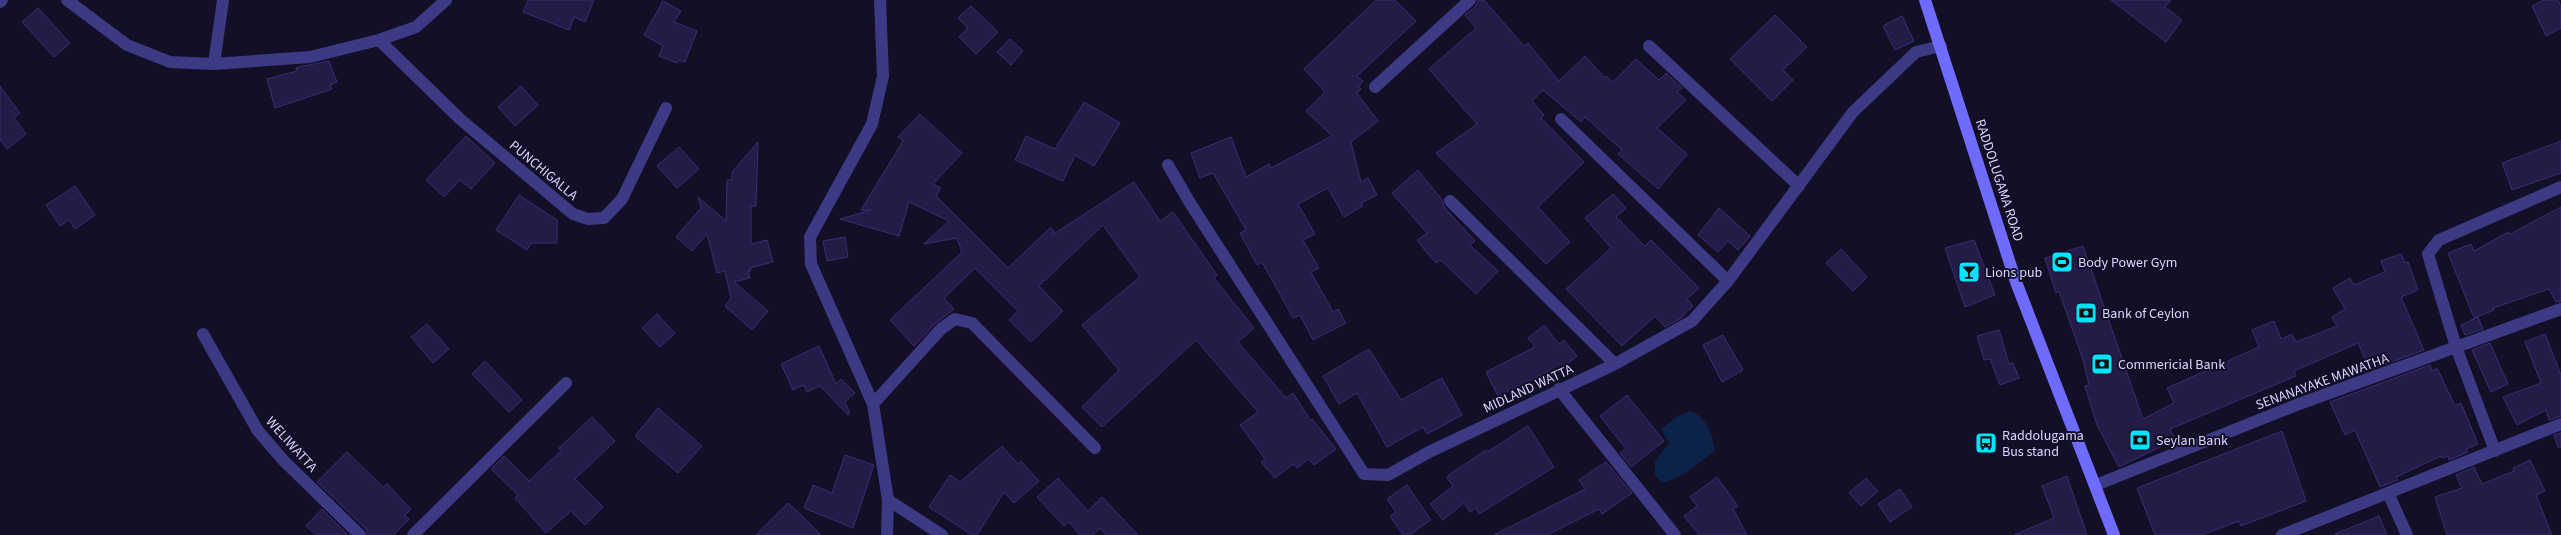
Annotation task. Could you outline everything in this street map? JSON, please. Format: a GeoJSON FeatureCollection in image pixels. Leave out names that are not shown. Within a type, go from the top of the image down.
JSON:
{"type":"FeatureCollection","features":[{"type":"Feature","properties":{"kind":"street"},"geometry":{"type":"LineString","coordinates":[[67,0],[127,45],[170,62],[214,64],[310,57],[379,40],[416,27],[446,0]]}},
{"type":"Feature","properties":{"kind":"street"},"geometry":{"type":"LineString","coordinates":[[214,64],[223,0]]}},
{"type":"Feature","properties":{"kind":"street"},"geometry":{"type":"LineString","coordinates":[[880,0],[884,76],[872,124],[810,237],[811,264],[873,404],[888,500],[887,535]]}},
{"type":"Feature","properties":{"kind":"street"},"geometry":{"type":"LineString","coordinates":[[1375,87],[1470,0]]}},
{"type":"Feature","properties":{"kind":"street","name":"RADDOLUGAMA ROAD"},"geometry":{"type":"LineString","coordinates":[[1925,0],[2016,282],[2114,535]]}},
{"type":"Feature","properties":{"kind":"street","name":"PUNCHIGALLA"},"geometry":{"type":"LineString","coordinates":[[379,40],[460,119],[573,214],[588,219],[604,218],[622,199],[666,108]]}},
{"type":"Feature","properties":{"kind":"street"},"geometry":{"type":"LineString","coordinates":[[1649,46],[1799,186]]}},
{"type":"Feature","properties":{"kind":"street","name":"MIDLAND WATTA"},"geometry":{"type":"LineString","coordinates":[[1168,165],[1190,203],[1364,474],[1388,475],[1429,452],[1615,364],[1692,321],[1728,281],[1853,112],[1916,52],[1941,46]]}},
{"type":"Feature","properties":{"kind":"street"},"geometry":{"type":"LineString","coordinates":[[1561,119],[1728,281]]}},
{"type":"Feature","properties":{"kind":"street"},"geometry":{"type":"LineString","coordinates":[[2495,451],[2456,348],[2428,254],[2439,240],[2561,188]]}},
{"type":"Feature","properties":{"kind":"street"},"geometry":{"type":"LineString","coordinates":[[1450,200],[1615,364]]}},
{"type":"Feature","properties":{"kind":"street","name":"SENANAYAKE MAWATHA"},"geometry":{"type":"LineString","coordinates":[[2096,485],[2299,404],[2561,309]]}},
{"type":"Feature","properties":{"kind":"street"},"geometry":{"type":"LineString","coordinates":[[873,404],[941,330],[955,318],[972,323],[1095,448]]}},
{"type":"Feature","properties":{"kind":"street","name":"WELIWATTA"},"geometry":{"type":"LineString","coordinates":[[203,334],[258,431],[284,460],[360,535]]}},
{"type":"Feature","properties":{"kind":"street"},"geometry":{"type":"LineString","coordinates":[[413,535],[566,383]]}},
{"type":"Feature","properties":{"kind":"street"},"geometry":{"type":"LineString","coordinates":[[1559,389],[1676,535]]}},
{"type":"Feature","properties":{"kind":"street"},"geometry":{"type":"LineString","coordinates":[[2282,535],[2561,424]]}},
{"type":"Feature","properties":{"kind":"street"},"geometry":{"type":"LineString","coordinates":[[2388,493],[2407,535]]}},
{"type":"Feature","properties":{"kind":"street"},"geometry":{"type":"LineString","coordinates":[[888,500],[942,535]]}},
{"type":"Feature","properties":{"kind":"water"},"geometry":{"type":"Polygon","coordinates":[[[1690,411],[1705,422],[1713,439],[1715,451],[1684,474],[1662,483],[1655,475],[1655,461],[1669,443],[1661,429],[1676,417],[1690,411]]]}},
{"type":"Feature","properties":{"kind":"building"},"geometry":{"type":"Polygon","coordinates":[[[528,0],[594,0],[585,22],[574,17],[569,30],[523,12],[528,0]]]}},
{"type":"Feature","properties":{"kind":"building"},"geometry":{"type":"Polygon","coordinates":[[[1376,0],[1395,0],[1416,21],[1357,76],[1363,81],[1358,87],[1361,89],[1357,93],[1378,121],[1351,142],[1361,182],[1368,178],[1377,195],[1361,203],[1363,206],[1344,217],[1328,188],[1298,204],[1315,234],[1303,240],[1319,268],[1311,272],[1333,312],[1338,309],[1346,323],[1313,340],[1300,315],[1293,318],[1262,262],[1257,265],[1240,233],[1246,230],[1213,173],[1200,178],[1191,153],[1231,137],[1246,177],[1269,164],[1271,168],[1332,136],[1306,111],[1325,92],[1304,69],[1376,0]]]}},
{"type":"Feature","properties":{"kind":"building"},"geometry":{"type":"Polygon","coordinates":[[[1478,0],[1484,0],[1524,46],[1528,43],[1559,81],[1585,56],[1605,78],[1606,76],[1613,82],[1636,59],[1659,80],[1666,73],[1682,88],[1677,92],[1686,100],[1657,128],[1687,154],[1658,189],[1618,154],[1622,150],[1585,117],[1581,122],[1543,90],[1532,101],[1544,115],[1541,118],[1584,162],[1538,207],[1570,242],[1546,264],[1436,153],[1477,124],[1429,69],[1476,28],[1465,15],[1476,6],[1478,0]]]}},
{"type":"Feature","properties":{"kind":"building"},"geometry":{"type":"Polygon","coordinates":[[[2111,0],[2171,0],[2165,7],[2182,20],[2166,42],[2111,0]]]}},
{"type":"Feature","properties":{"kind":"building"},"geometry":{"type":"Polygon","coordinates":[[[2544,0],[2558,0],[2561,7],[2561,28],[2546,36],[2532,6],[2544,0]]]}},
{"type":"Feature","properties":{"kind":"building"},"geometry":{"type":"Polygon","coordinates":[[[663,1],[681,11],[674,22],[697,31],[685,62],[678,60],[677,63],[659,56],[663,46],[644,35],[663,1]]]}},
{"type":"Feature","properties":{"kind":"building"},"geometry":{"type":"Polygon","coordinates":[[[971,6],[998,32],[976,54],[959,37],[968,28],[958,18],[971,6]]]}},
{"type":"Feature","properties":{"kind":"building"},"geometry":{"type":"Polygon","coordinates":[[[38,8],[70,43],[54,57],[22,22],[38,8]]]}},
{"type":"Feature","properties":{"kind":"building"},"geometry":{"type":"Polygon","coordinates":[[[1775,15],[1807,47],[1783,70],[1793,80],[1772,101],[1730,59],[1775,15]]]}},
{"type":"Feature","properties":{"kind":"building"},"geometry":{"type":"Polygon","coordinates":[[[1902,16],[1914,41],[1895,50],[1883,26],[1902,16]]]}},
{"type":"Feature","properties":{"kind":"building"},"geometry":{"type":"Polygon","coordinates":[[[1010,39],[1023,51],[1011,65],[997,52],[1010,39]]]}},
{"type":"Feature","properties":{"kind":"building"},"geometry":{"type":"Polygon","coordinates":[[[329,61],[337,82],[330,85],[332,89],[275,108],[267,79],[297,71],[296,68],[329,61]]]}},
{"type":"Feature","properties":{"kind":"building"},"geometry":{"type":"Polygon","coordinates":[[[0,86],[20,113],[14,118],[26,134],[7,149],[0,139],[0,86]]]}},
{"type":"Feature","properties":{"kind":"building"},"geometry":{"type":"Polygon","coordinates":[[[521,86],[538,105],[515,126],[498,107],[521,86]]]}},
{"type":"Feature","properties":{"kind":"building"},"geometry":{"type":"Polygon","coordinates":[[[1084,102],[1120,123],[1094,166],[1075,155],[1063,181],[1015,160],[1026,136],[1055,149],[1084,102]]]}},
{"type":"Feature","properties":{"kind":"building"},"geometry":{"type":"Polygon","coordinates":[[[920,114],[962,153],[933,184],[941,188],[936,196],[1008,268],[1050,228],[1054,231],[1052,235],[1134,182],[1160,221],[1173,212],[1217,275],[1214,278],[1254,328],[1238,342],[1286,398],[1293,393],[1311,421],[1312,419],[1336,449],[1314,465],[1309,459],[1297,468],[1293,464],[1275,478],[1261,462],[1265,459],[1240,425],[1258,412],[1196,340],[1102,427],[1082,407],[1119,370],[1082,325],[1140,277],[1103,225],[1039,286],[1063,311],[1031,342],[1009,320],[1018,311],[975,268],[944,298],[954,309],[935,324],[914,346],[890,320],[962,252],[957,238],[924,244],[949,221],[909,202],[899,236],[840,219],[871,210],[861,210],[903,141],[898,137],[920,114]]]}},
{"type":"Feature","properties":{"kind":"building"},"geometry":{"type":"Polygon","coordinates":[[[466,136],[495,163],[471,189],[460,180],[444,197],[426,180],[466,136]]]}},
{"type":"Feature","properties":{"kind":"building"},"geometry":{"type":"Polygon","coordinates":[[[2561,141],[2561,173],[2512,190],[2502,163],[2561,141]]]}},
{"type":"Feature","properties":{"kind":"building"},"geometry":{"type":"Polygon","coordinates":[[[758,142],[756,206],[751,206],[751,244],[767,240],[773,262],[750,268],[751,271],[748,271],[750,278],[734,282],[768,311],[752,330],[725,306],[731,298],[725,271],[717,273],[707,234],[692,251],[676,237],[701,208],[698,197],[726,221],[727,180],[732,180],[732,172],[758,142]]]}},
{"type":"Feature","properties":{"kind":"building"},"geometry":{"type":"Polygon","coordinates":[[[679,147],[699,169],[677,188],[657,166],[679,147]]]}},
{"type":"Feature","properties":{"kind":"building"},"geometry":{"type":"Polygon","coordinates":[[[1418,170],[1442,200],[1444,207],[1475,241],[1470,245],[1498,271],[1476,294],[1445,264],[1440,260],[1436,263],[1428,254],[1417,240],[1427,233],[1392,193],[1418,170]]]}},
{"type":"Feature","properties":{"kind":"building"},"geometry":{"type":"Polygon","coordinates":[[[75,186],[95,215],[75,229],[69,220],[60,226],[46,205],[75,186]]]}},
{"type":"Feature","properties":{"kind":"building"},"geometry":{"type":"Polygon","coordinates":[[[1613,194],[1626,208],[1616,217],[1645,246],[1651,240],[1699,288],[1687,299],[1693,306],[1680,319],[1665,327],[1655,316],[1622,346],[1566,289],[1611,248],[1585,218],[1613,194]]]}},
{"type":"Feature","properties":{"kind":"building"},"geometry":{"type":"Polygon","coordinates":[[[519,195],[557,220],[557,243],[531,243],[527,250],[496,230],[519,195]]]}},
{"type":"Feature","properties":{"kind":"building"},"geometry":{"type":"Polygon","coordinates":[[[2561,207],[2561,301],[2556,302],[2549,289],[2493,308],[2494,310],[2474,318],[2448,253],[2471,244],[2474,251],[2508,232],[2510,234],[2561,207]]]}},
{"type":"Feature","properties":{"kind":"building"},"geometry":{"type":"Polygon","coordinates":[[[1719,208],[1750,236],[1738,250],[1728,241],[1718,252],[1698,235],[1719,208]]]}},
{"type":"Feature","properties":{"kind":"building"},"geometry":{"type":"Polygon","coordinates":[[[845,237],[848,257],[827,261],[823,241],[845,237]]]}},
{"type":"Feature","properties":{"kind":"building","name":"Lions pub"},"geometry":{"type":"Polygon","coordinates":[[[1974,240],[1995,295],[1965,307],[1945,248],[1974,240]]]}},
{"type":"Feature","properties":{"kind":"building"},"geometry":{"type":"Polygon","coordinates":[[[2083,246],[2143,419],[2174,403],[2167,388],[2259,347],[2252,330],[2274,321],[2281,339],[2292,334],[2296,342],[2337,326],[2332,317],[2345,309],[2333,288],[2350,278],[2354,285],[2385,272],[2381,261],[2401,254],[2405,263],[2408,262],[2418,290],[2401,297],[2424,350],[2370,370],[2358,343],[2294,371],[2296,376],[2170,429],[2175,440],[2119,467],[2097,425],[2085,386],[2089,385],[2083,360],[2059,291],[2056,293],[2045,258],[2083,246]]]}},
{"type":"Feature","properties":{"kind":"building"},"geometry":{"type":"Polygon","coordinates":[[[1841,249],[1867,277],[1853,291],[1826,263],[1841,249]]]}},
{"type":"Feature","properties":{"kind":"building"},"geometry":{"type":"Polygon","coordinates":[[[657,314],[675,333],[660,347],[642,328],[657,314]]]}},
{"type":"Feature","properties":{"kind":"building"},"geometry":{"type":"Polygon","coordinates":[[[2478,317],[2483,329],[2465,335],[2461,325],[2478,317]]]}},
{"type":"Feature","properties":{"kind":"building"},"geometry":{"type":"Polygon","coordinates":[[[427,324],[449,349],[433,363],[411,337],[427,324]]]}},
{"type":"Feature","properties":{"kind":"building"},"geometry":{"type":"Polygon","coordinates":[[[1544,325],[1559,344],[1564,340],[1577,356],[1551,377],[1547,372],[1498,396],[1486,372],[1535,347],[1528,338],[1544,325]]]}},
{"type":"Feature","properties":{"kind":"building"},"geometry":{"type":"Polygon","coordinates":[[[1999,330],[2009,364],[2013,363],[2019,378],[2000,385],[1990,359],[1984,360],[1977,336],[1999,330]]]}},
{"type":"Feature","properties":{"kind":"building"},"geometry":{"type":"Polygon","coordinates":[[[2545,334],[2561,375],[2561,416],[2549,420],[2546,410],[2517,425],[2503,397],[2541,383],[2525,342],[2545,334]]]}},
{"type":"Feature","properties":{"kind":"building"},"geometry":{"type":"Polygon","coordinates":[[[1723,335],[1743,370],[1722,382],[1703,345],[1723,335]]]}},
{"type":"Feature","properties":{"kind":"building"},"geometry":{"type":"Polygon","coordinates":[[[2490,343],[2508,384],[2491,392],[2472,350],[2490,343]]]}},
{"type":"Feature","properties":{"kind":"building"},"geometry":{"type":"Polygon","coordinates":[[[819,346],[836,384],[841,379],[855,393],[845,402],[850,413],[848,415],[820,386],[807,392],[804,385],[793,390],[781,364],[819,346]]]}},
{"type":"Feature","properties":{"kind":"building"},"geometry":{"type":"Polygon","coordinates":[[[1369,349],[1401,400],[1442,378],[1462,415],[1427,434],[1423,427],[1387,447],[1357,393],[1339,404],[1323,376],[1369,349]]]}},
{"type":"Feature","properties":{"kind":"building"},"geometry":{"type":"Polygon","coordinates":[[[485,361],[522,400],[509,412],[472,374],[485,361]]]}},
{"type":"Feature","properties":{"kind":"building"},"geometry":{"type":"Polygon","coordinates":[[[2430,365],[2432,371],[2437,368],[2455,406],[2461,403],[2478,444],[2466,449],[2468,452],[2449,460],[2448,456],[2442,458],[2441,456],[2396,477],[2398,480],[2380,487],[2355,430],[2345,435],[2330,402],[2430,365]]]}},
{"type":"Feature","properties":{"kind":"building"},"geometry":{"type":"Polygon","coordinates":[[[1627,395],[1664,441],[1631,467],[1620,453],[1626,449],[1600,416],[1627,395]]]}},
{"type":"Feature","properties":{"kind":"building"},"geometry":{"type":"Polygon","coordinates":[[[658,408],[702,446],[678,473],[635,436],[658,408]]]}},
{"type":"Feature","properties":{"kind":"building"},"geometry":{"type":"Polygon","coordinates":[[[592,417],[615,441],[575,479],[603,507],[585,525],[571,511],[546,533],[515,498],[518,495],[491,469],[504,456],[529,481],[561,451],[559,448],[592,417]]]}},
{"type":"Feature","properties":{"kind":"building"},"geometry":{"type":"Polygon","coordinates":[[[1528,426],[1554,467],[1479,514],[1476,508],[1470,512],[1464,503],[1443,520],[1430,504],[1453,486],[1447,478],[1450,474],[1486,450],[1487,452],[1528,426]]]}},
{"type":"Feature","properties":{"kind":"building"},"geometry":{"type":"Polygon","coordinates":[[[2282,431],[2306,501],[2241,526],[2239,521],[2202,535],[2155,535],[2137,488],[2282,431]]]}},
{"type":"Feature","properties":{"kind":"building"},"geometry":{"type":"Polygon","coordinates":[[[2561,433],[2561,447],[2558,447],[2554,435],[2561,433]]]}},
{"type":"Feature","properties":{"kind":"building"},"geometry":{"type":"Polygon","coordinates":[[[1002,446],[1018,464],[1021,461],[1039,481],[1014,503],[1004,492],[977,535],[972,535],[929,507],[950,475],[960,482],[1002,446]]]}},
{"type":"Feature","properties":{"kind":"building"},"geometry":{"type":"Polygon","coordinates":[[[347,452],[383,487],[387,484],[411,509],[405,515],[409,519],[393,535],[368,535],[366,529],[317,482],[347,452]]]}},
{"type":"Feature","properties":{"kind":"building"},"geometry":{"type":"Polygon","coordinates":[[[845,455],[874,465],[853,528],[804,508],[813,485],[832,493],[845,455]]]}},
{"type":"Feature","properties":{"kind":"building"},"geometry":{"type":"Polygon","coordinates":[[[2530,460],[2545,491],[2536,495],[2552,535],[2447,535],[2435,497],[2462,488],[2456,475],[2474,467],[2482,484],[2514,471],[2513,468],[2530,460]]]}},
{"type":"Feature","properties":{"kind":"building"},"geometry":{"type":"Polygon","coordinates":[[[1606,462],[1632,493],[1602,514],[1599,509],[1547,535],[1494,535],[1585,489],[1579,480],[1606,462]]]}},
{"type":"Feature","properties":{"kind":"building"},"geometry":{"type":"Polygon","coordinates":[[[2067,476],[2087,535],[2014,535],[2054,518],[2042,486],[2067,476]]]}},
{"type":"Feature","properties":{"kind":"building"},"geometry":{"type":"Polygon","coordinates":[[[1717,477],[1738,506],[1733,509],[1747,535],[1699,535],[1684,516],[1697,506],[1690,497],[1717,477]]]}},
{"type":"Feature","properties":{"kind":"building"},"geometry":{"type":"Polygon","coordinates":[[[1058,478],[1088,511],[1102,497],[1138,535],[1106,535],[1100,528],[1093,535],[1080,535],[1069,522],[1064,526],[1037,497],[1058,478]]]}},
{"type":"Feature","properties":{"kind":"building"},"geometry":{"type":"Polygon","coordinates":[[[1866,478],[1878,491],[1861,506],[1849,493],[1866,478]]]}},
{"type":"Feature","properties":{"kind":"building"},"geometry":{"type":"Polygon","coordinates":[[[1407,485],[1431,520],[1409,535],[1403,535],[1390,516],[1396,512],[1387,499],[1407,485]]]}},
{"type":"Feature","properties":{"kind":"building"},"geometry":{"type":"Polygon","coordinates":[[[1900,489],[1912,507],[1890,522],[1878,504],[1900,489]]]}},
{"type":"Feature","properties":{"kind":"building"},"geometry":{"type":"Polygon","coordinates":[[[788,503],[796,510],[821,535],[756,535],[788,503]]]}},
{"type":"Feature","properties":{"kind":"building"},"geometry":{"type":"Polygon","coordinates":[[[322,509],[348,535],[316,535],[306,526],[322,509]]]}},
{"type":"Feature","properties":{"kind":"building"},"geometry":{"type":"Polygon","coordinates":[[[2379,516],[2387,535],[2335,535],[2335,534],[2379,516]]]}},
{"type":"Feature","properties":{"kind":"place","name":"Body Power Gym"},"geometry":{"type":"Point","coordinates":[2062,262]}},
{"type":"Feature","properties":{"kind":"place","name":"Lions pub"},"geometry":{"type":"Point","coordinates":[1969,272]}},
{"type":"Feature","properties":{"kind":"place","name":"Bank of Ceylon"},"geometry":{"type":"Point","coordinates":[2086,313]}},
{"type":"Feature","properties":{"kind":"place","name":"Commericial Bank"},"geometry":{"type":"Point","coordinates":[2102,364]}},
{"type":"Feature","properties":{"kind":"place","name":"Seylan Bank"},"geometry":{"type":"Point","coordinates":[2140,440]}},
{"type":"Feature","properties":{"kind":"place","name":"Raddolugama Bus stand"},"geometry":{"type":"Point","coordinates":[1986,443]}}]}
